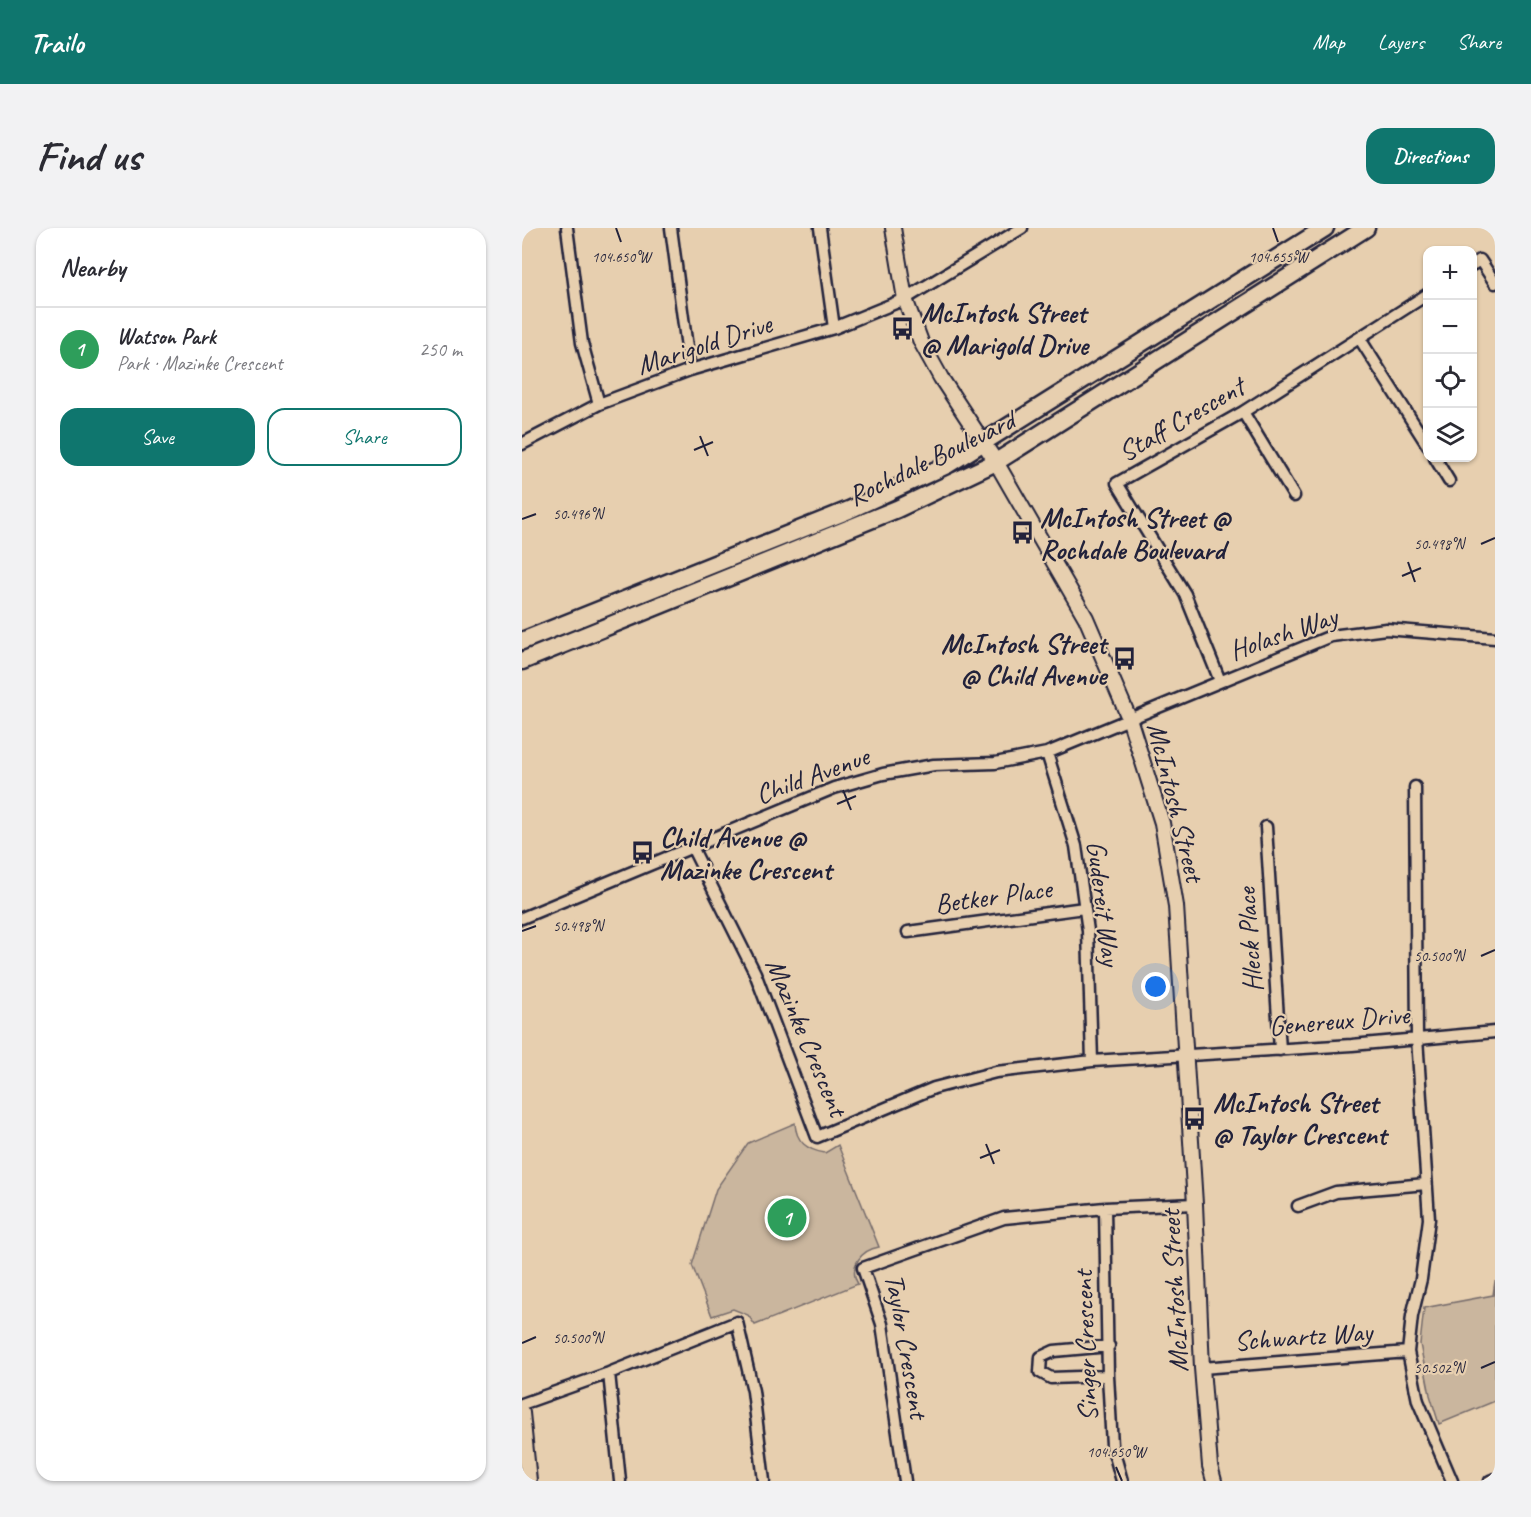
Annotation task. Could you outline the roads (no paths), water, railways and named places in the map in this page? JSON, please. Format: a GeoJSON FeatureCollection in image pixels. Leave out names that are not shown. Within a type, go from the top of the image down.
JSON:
{"type":"FeatureCollection","features":[{"type":"Feature","properties":{"kind":"main road","name":"Rochdale Boulevard"},"geometry":{"type":"LineString","coordinates":[[522,641],[849,510],[936,470],[983,443],[1325,228]]}},
{"type":"Feature","properties":{"kind":"main road","name":"Rochdale Boulevard"},"geometry":{"type":"LineString","coordinates":[[522,662],[897,509],[996,462],[1366,228]]}},
{"type":"Feature","properties":{"kind":"street"},"geometry":{"type":"LineString","coordinates":[[567,228],[582,343],[599,404]]}},
{"type":"Feature","properties":{"kind":"street"},"geometry":{"type":"LineString","coordinates":[[671,228],[690,370]]}},
{"type":"Feature","properties":{"kind":"street"},"geometry":{"type":"LineString","coordinates":[[820,228],[834,328]]}},
{"type":"Feature","properties":{"kind":"street","name":"McIntosh Street"},"geometry":{"type":"LineString","coordinates":[[893,228],[905,299],[921,342],[941,378],[996,462],[1086,618],[1129,718],[1162,823],[1176,906],[1187,1055],[1202,1368],[1210,1466],[1214,1481]]}},
{"type":"Feature","properties":{"kind":"street","name":"Marigold Drive"},"geometry":{"type":"LineString","coordinates":[[522,444],[599,404],[690,370],[834,328],[905,299],[1022,228]]}},
{"type":"Feature","properties":{"kind":"street"},"geometry":{"type":"LineString","coordinates":[[1477,262],[1480,260],[1495,283]]}},
{"type":"Feature","properties":{"kind":"street","name":"Staff Crescent"},"geometry":{"type":"LineString","coordinates":[[1220,681],[1185,594],[1117,483],[1243,412],[1423,297]]}},
{"type":"Feature","properties":{"kind":"street"},"geometry":{"type":"LineString","coordinates":[[1360,339],[1423,438]]}},
{"type":"Feature","properties":{"kind":"street"},"geometry":{"type":"LineString","coordinates":[[1243,412],[1294,496]]}},
{"type":"Feature","properties":{"kind":"street"},"geometry":{"type":"LineString","coordinates":[[1437,462],[1449,481]]}},
{"type":"Feature","properties":{"kind":"street","name":"Holash Way"},"geometry":{"type":"LineString","coordinates":[[1129,718],[1331,636],[1386,629],[1495,638]]}},
{"type":"Feature","properties":{"kind":"street","name":"Child Avenue"},"geometry":{"type":"LineString","coordinates":[[522,918],[834,788],[883,774],[934,765],[995,763],[1047,753],[1129,718]]}},
{"type":"Feature","properties":{"kind":"street","name":"Gudereit Way"},"geometry":{"type":"LineString","coordinates":[[1047,753],[1076,846],[1088,931],[1092,1061]]}},
{"type":"Feature","properties":{"kind":"street"},"geometry":{"type":"LineString","coordinates":[[1415,787],[1417,1038],[1429,1219],[1408,1352],[1418,1401],[1452,1481]]}},
{"type":"Feature","properties":{"kind":"street","name":"Hleck Place"},"geometry":{"type":"LineString","coordinates":[[1266,827],[1280,1050]]}},
{"type":"Feature","properties":{"kind":"street","name":"Mazinke Crescent"},"geometry":{"type":"LineString","coordinates":[[692,847],[755,973],[817,1137],[934,1088],[996,1072],[1092,1061],[1187,1055]]}},
{"type":"Feature","properties":{"kind":"street","name":"Betker Place"},"geometry":{"type":"LineString","coordinates":[[908,932],[1084,908]]}},
{"type":"Feature","properties":{"kind":"street","name":"Genereux Drive"},"geometry":{"type":"LineString","coordinates":[[1187,1055],[1280,1050],[1495,1032]]}},
{"type":"Feature","properties":{"kind":"street"},"geometry":{"type":"LineString","coordinates":[[1298,1206],[1336,1192],[1426,1184]]}},
{"type":"Feature","properties":{"kind":"street","name":"Taylor Crescent"},"geometry":{"type":"LineString","coordinates":[[905,1481],[882,1324],[863,1268],[1004,1218],[1105,1208],[1195,1204]]}},
{"type":"Feature","properties":{"kind":"street","name":"Singer Crescent"},"geometry":{"type":"LineString","coordinates":[[1105,1208],[1108,1376],[1112,1444],[1122,1481]]}},
{"type":"Feature","properties":{"kind":"street"},"geometry":{"type":"LineString","coordinates":[[522,1404],[609,1373],[737,1322],[753,1391],[764,1481]]}},
{"type":"Feature","properties":{"kind":"street"},"geometry":{"type":"LineString","coordinates":[[1108,1376],[1051,1378],[1040,1372],[1041,1357],[1054,1351],[1109,1346]]}},
{"type":"Feature","properties":{"kind":"street","name":"Schwartz Way"},"geometry":{"type":"LineString","coordinates":[[1202,1368],[1408,1352]]}},
{"type":"Feature","properties":{"kind":"street"},"geometry":{"type":"LineString","coordinates":[[609,1373],[620,1481]]}},
{"type":"Feature","properties":{"kind":"street"},"geometry":{"type":"LineString","coordinates":[[522,1413],[529,1481]]}},
{"type":"Feature","properties":{"kind":"street"},"geometry":{"type":"LineString","coordinates":[[1490,1481],[1495,1479]]}},
{"type":"Feature","properties":{"kind":"place","name":"McIntosh Street @ Marigold Drive"},"geometry":{"type":"Point","coordinates":[903,328]}},
{"type":"Feature","properties":{"kind":"place","name":"McIntosh Street @ Rochdale Boulevard"},"geometry":{"type":"Point","coordinates":[1022,533]}},
{"type":"Feature","properties":{"kind":"place","name":"McIntosh Street @ Child Avenue"},"geometry":{"type":"Point","coordinates":[1124,659]}},
{"type":"Feature","properties":{"kind":"place","name":"Child Avenue @ Mazinke Crescent"},"geometry":{"type":"Point","coordinates":[642,853]}},
{"type":"Feature","properties":{"kind":"place","name":"McIntosh Street @ Taylor Crescent"},"geometry":{"type":"Point","coordinates":[1195,1118]}},
{"type":"Feature","properties":{"kind":"place","name":"Watson Park"},"geometry":{"type":"Point","coordinates":[787,1218]}}]}
